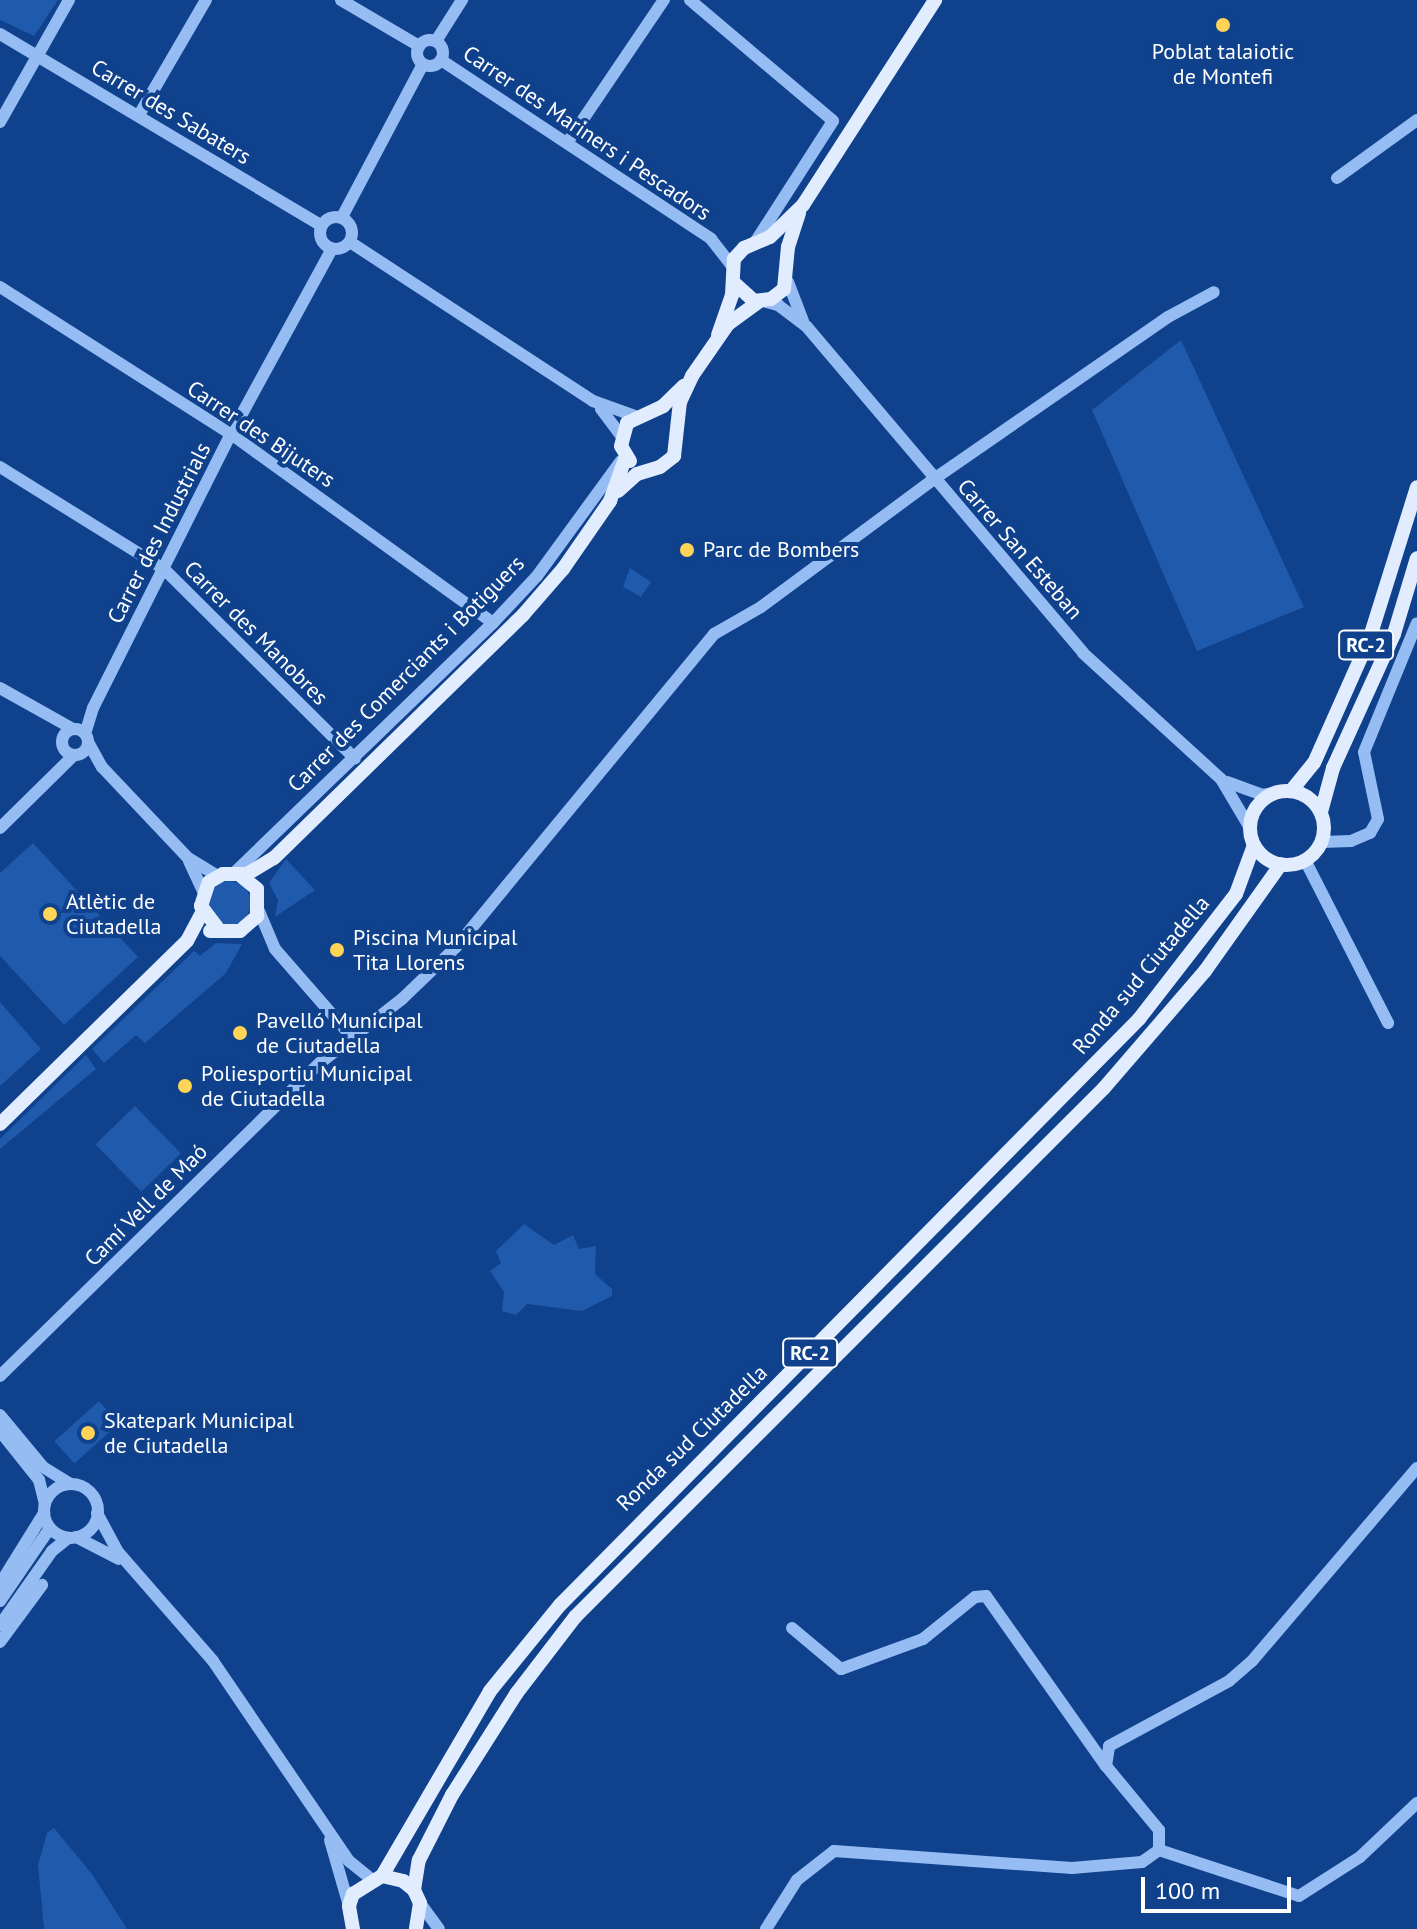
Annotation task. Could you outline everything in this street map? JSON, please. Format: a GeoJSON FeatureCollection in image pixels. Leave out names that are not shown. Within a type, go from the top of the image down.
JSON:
{"type":"FeatureCollection","features":[{"type":"Feature","properties":{"kind":"main road"},"geometry":{"type":"LineString","coordinates":[[188,941],[219,930],[240,931],[259,911],[257,889],[274,858],[538,599],[610,501],[648,469],[670,460],[677,434],[680,402],[692,376],[718,335],[736,315],[778,295],[788,282],[790,239],[803,205],[935,0]]}},
{"type":"Feature","properties":{"kind":"main road"},"geometry":{"type":"LineString","coordinates":[[718,335],[733,282],[732,266],[751,245],[777,231],[803,205]]}},
{"type":"Feature","properties":{"kind":"main road"},"geometry":{"type":"LineString","coordinates":[[751,245],[779,250],[789,266]]}},
{"type":"Feature","properties":{"kind":"main road"},"geometry":{"type":"LineString","coordinates":[[733,282],[744,296],[762,301]]}},
{"type":"Feature","properties":{"kind":"main road"},"geometry":{"type":"LineString","coordinates":[[610,501],[625,456],[621,436],[642,414],[673,398],[692,376]]}},
{"type":"Feature","properties":{"kind":"main road"},"geometry":{"type":"LineString","coordinates":[[642,414],[667,418],[677,434]]}},
{"type":"Feature","properties":{"kind":"main road"},"geometry":{"type":"LineString","coordinates":[[625,456],[648,469]]}},
{"type":"Feature","properties":{"kind":"main road","name":"RC-2"},"geometry":{"type":"LineString","coordinates":[[1291,791],[1314,763],[1370,637],[1417,487]]}},
{"type":"Feature","properties":{"kind":"main road","name":"RC-2"},"geometry":{"type":"LineString","coordinates":[[1322,842],[1321,812],[1333,768],[1394,634],[1417,558]]}},
{"type":"Feature","properties":{"kind":"main road"},"geometry":{"type":"LineString","coordinates":[[1321,812],[1308,797],[1291,791],[1275,793],[1257,807],[1250,828],[1254,845],[1281,864],[1305,860],[1322,842]]}},
{"type":"Feature","properties":{"kind":"main road","name":"Ronda sud Ciutadella"},"geometry":{"type":"LineString","coordinates":[[377,1877],[490,1691],[560,1605],[1139,1019],[1236,894],[1254,845]]}},
{"type":"Feature","properties":{"kind":"main road"},"geometry":{"type":"LineString","coordinates":[[0,1124],[188,941],[202,913],[203,891],[218,876],[237,874],[274,858]]}},
{"type":"Feature","properties":{"kind":"main road","name":"Ronda sud Ciutadella"},"geometry":{"type":"LineString","coordinates":[[417,1897],[419,1860],[452,1795],[516,1694],[575,1617],[1104,1088],[1205,971],[1281,864]]}},
{"type":"Feature","properties":{"kind":"main road"},"geometry":{"type":"LineString","coordinates":[[237,874],[257,889]]}},
{"type":"Feature","properties":{"kind":"main road"},"geometry":{"type":"LineString","coordinates":[[202,913],[219,930]]}},
{"type":"Feature","properties":{"kind":"main road"},"geometry":{"type":"LineString","coordinates":[[377,1877],[403,1881],[417,1897]]}},
{"type":"Feature","properties":{"kind":"main road","name":"RC-2"},"geometry":{"type":"LineString","coordinates":[[349,1906],[353,1894],[377,1877]]}},
{"type":"Feature","properties":{"kind":"main road","name":"RC-2"},"geometry":{"type":"LineString","coordinates":[[416,1929],[417,1897]]}},
{"type":"Feature","properties":{"kind":"main road"},"geometry":{"type":"LineString","coordinates":[[349,1906],[353,1929]]}},
{"type":"Feature","properties":{"kind":"street"},"geometry":{"type":"LineString","coordinates":[[0,122],[69,0]]}},
{"type":"Feature","properties":{"kind":"street"},"geometry":{"type":"LineString","coordinates":[[139,115],[206,0]]}},
{"type":"Feature","properties":{"kind":"street"},"geometry":{"type":"LineString","coordinates":[[341,0],[419,46],[436,41],[462,0]]}},
{"type":"Feature","properties":{"kind":"street"},"geometry":{"type":"LineString","coordinates":[[567,143],[664,0]]}},
{"type":"Feature","properties":{"kind":"street"},"geometry":{"type":"LineString","coordinates":[[690,0],[833,121],[751,245]]}},
{"type":"Feature","properties":{"kind":"street","name":"Carrer des Sabaters"},"geometry":{"type":"LineString","coordinates":[[0,34],[321,225]]}},
{"type":"Feature","properties":{"kind":"street"},"geometry":{"type":"LineString","coordinates":[[423,64],[441,60],[443,51],[436,41]]}},
{"type":"Feature","properties":{"kind":"street"},"geometry":{"type":"LineString","coordinates":[[342,217],[423,64],[419,46]]}},
{"type":"Feature","properties":{"kind":"street","name":"Carrer des Mariners i Pescadors"},"geometry":{"type":"LineString","coordinates":[[441,60],[711,239],[732,266]]}},
{"type":"Feature","properties":{"kind":"street"},"geometry":{"type":"LineString","coordinates":[[1337,178],[1417,120]]}},
{"type":"Feature","properties":{"kind":"street"},"geometry":{"type":"LineString","coordinates":[[342,217],[328,218],[321,225],[321,240],[332,249],[350,242]]}},
{"type":"Feature","properties":{"kind":"street"},"geometry":{"type":"LineString","coordinates":[[342,217],[352,228],[350,242]]}},
{"type":"Feature","properties":{"kind":"street","name":"Carrer des Mariners i Pescadors"},"geometry":{"type":"LineString","coordinates":[[711,239],[751,245]]}},
{"type":"Feature","properties":{"kind":"street"},"geometry":{"type":"LineString","coordinates":[[350,242],[593,401],[621,436]]}},
{"type":"Feature","properties":{"kind":"street","name":"Carrer des Industrials"},"geometry":{"type":"LineString","coordinates":[[81,734],[231,434],[332,249]]}},
{"type":"Feature","properties":{"kind":"street","name":"Carrer San Esteban"},"geometry":{"type":"LineString","coordinates":[[788,282],[807,327]]}},
{"type":"Feature","properties":{"kind":"street","name":"Carrer des Bijuters"},"geometry":{"type":"LineString","coordinates":[[0,287],[231,434],[493,623]]}},
{"type":"Feature","properties":{"kind":"street","name":"Camí Vell de Maó"},"geometry":{"type":"LineString","coordinates":[[0,1376],[320,1063],[402,999],[456,947],[714,634],[761,607],[934,479],[1168,317],[1214,292]]}},
{"type":"Feature","properties":{"kind":"street","name":"Carrer San Esteban"},"geometry":{"type":"LineString","coordinates":[[762,301],[778,305],[807,327],[1083,653],[1221,779],[1242,790],[1275,793]]}},
{"type":"Feature","properties":{"kind":"street"},"geometry":{"type":"LineString","coordinates":[[593,401],[642,414]]}},
{"type":"Feature","properties":{"kind":"street","name":"Carrer des Comerciants i Botiguers"},"geometry":{"type":"LineString","coordinates":[[237,874],[537,576],[625,456]]}},
{"type":"Feature","properties":{"kind":"street","name":"Carrer des Manobres"},"geometry":{"type":"LineString","coordinates":[[0,467],[164,569],[355,759]]}},
{"type":"Feature","properties":{"kind":"street"},"geometry":{"type":"LineString","coordinates":[[1322,842],[1351,841],[1370,833],[1378,819],[1364,752],[1417,623]]}},
{"type":"Feature","properties":{"kind":"street"},"geometry":{"type":"LineString","coordinates":[[0,688],[43,716],[81,734],[102,767],[188,858],[218,876]]}},
{"type":"Feature","properties":{"kind":"street"},"geometry":{"type":"LineString","coordinates":[[43,716],[69,750],[102,767]]}},
{"type":"Feature","properties":{"kind":"street"},"geometry":{"type":"LineString","coordinates":[[0,828],[55,770],[81,734]]}},
{"type":"Feature","properties":{"kind":"street"},"geometry":{"type":"LineString","coordinates":[[69,750],[81,734]]}},
{"type":"Feature","properties":{"kind":"street","name":"Carrer San Esteban"},"geometry":{"type":"LineString","coordinates":[[1221,779],[1250,828]]}},
{"type":"Feature","properties":{"kind":"street"},"geometry":{"type":"LineString","coordinates":[[188,858],[203,891]]}},
{"type":"Feature","properties":{"kind":"street"},"geometry":{"type":"LineString","coordinates":[[1305,860],[1388,1023]]}},
{"type":"Feature","properties":{"kind":"street"},"geometry":{"type":"LineString","coordinates":[[259,911],[275,949]]}},
{"type":"Feature","properties":{"kind":"street"},"geometry":{"type":"LineString","coordinates":[[240,931],[250,931],[275,949],[351,1036]]}},
{"type":"Feature","properties":{"kind":"street"},"geometry":{"type":"LineString","coordinates":[[0,1415],[43,1467],[90,1493],[107,1536],[134,1572],[209,1655],[349,1861],[377,1877]]}},
{"type":"Feature","properties":{"kind":"street"},"geometry":{"type":"LineString","coordinates":[[0,1431],[39,1480],[50,1528],[98,1545],[134,1572]]}},
{"type":"Feature","properties":{"kind":"street"},"geometry":{"type":"LineString","coordinates":[[1106,1766],[1109,1746],[1229,1681],[1252,1661],[1417,1468]]}},
{"type":"Feature","properties":{"kind":"street"},"geometry":{"type":"LineString","coordinates":[[0,1584],[54,1490],[70,1484]]}},
{"type":"Feature","properties":{"kind":"street"},"geometry":{"type":"LineString","coordinates":[[0,1625],[52,1551],[91,1529],[97,1513]]}},
{"type":"Feature","properties":{"kind":"street"},"geometry":{"type":"LineString","coordinates":[[0,1601],[50,1528]]}},
{"type":"Feature","properties":{"kind":"street"},"geometry":{"type":"LineString","coordinates":[[0,1642],[42,1585]]}},
{"type":"Feature","properties":{"kind":"street"},"geometry":{"type":"LineString","coordinates":[[792,1628],[841,1669],[923,1639],[975,1597],[986,1596],[1106,1766],[1159,1830],[1159,1850]]}},
{"type":"Feature","properties":{"kind":"street"},"geometry":{"type":"LineString","coordinates":[[1159,1850],[1299,1896],[1360,1857],[1417,1803]]}},
{"type":"Feature","properties":{"kind":"street"},"geometry":{"type":"LineString","coordinates":[[327,1829],[349,1906]]}},
{"type":"Feature","properties":{"kind":"street"},"geometry":{"type":"LineString","coordinates":[[766,1929],[797,1880],[834,1851],[1072,1868],[1142,1862],[1159,1850]]}},
{"type":"Feature","properties":{"kind":"street"},"geometry":{"type":"LineString","coordinates":[[417,1897],[439,1929]]}},
{"type":"Feature","properties":{"kind":"shaded area"},"geometry":{"type":"Polygon","coordinates":[[[0,0],[58,0],[34,36],[0,20],[0,0]]]}},
{"type":"Feature","properties":{"kind":"shaded area"},"geometry":{"type":"Polygon","coordinates":[[[1181,340],[1304,607],[1197,651],[1092,410],[1181,340]]]}},
{"type":"Feature","properties":{"kind":"shaded area"},"geometry":{"type":"Polygon","coordinates":[[[630,568],[651,582],[641,597],[623,587],[630,568]]]}},
{"type":"Feature","properties":{"kind":"shaded area","name":"Atlètic de Ciutadella"},"geometry":{"type":"Polygon","coordinates":[[[33,843],[138,957],[64,1025],[0,956],[0,873],[33,843]]]}},
{"type":"Feature","properties":{"kind":"shaded area"},"geometry":{"type":"Polygon","coordinates":[[[286,859],[315,890],[275,917],[278,900],[269,883],[286,859]]]}},
{"type":"Feature","properties":{"kind":"shaded area"},"geometry":{"type":"Polygon","coordinates":[[[229,881],[245,887],[251,903],[245,919],[229,925],[213,919],[207,903],[213,887],[229,881]]]}},
{"type":"Feature","properties":{"kind":"shaded area"},"geometry":{"type":"Polygon","coordinates":[[[216,943],[242,944],[226,973],[145,1043],[136,1035],[104,1063],[92,1049],[194,951],[200,956],[216,943]]]}},
{"type":"Feature","properties":{"kind":"shaded area"},"geometry":{"type":"Polygon","coordinates":[[[0,1002],[41,1049],[0,1086],[0,1002]]]}},
{"type":"Feature","properties":{"kind":"shaded area"},"geometry":{"type":"Polygon","coordinates":[[[86,1055],[96,1069],[0,1149],[0,1139],[86,1055]]]}},
{"type":"Feature","properties":{"kind":"shaded area"},"geometry":{"type":"Polygon","coordinates":[[[135,1106],[181,1153],[141,1192],[95,1144],[135,1106]]]}},
{"type":"Feature","properties":{"kind":"shaded area"},"geometry":{"type":"Polygon","coordinates":[[[524,1224],[554,1245],[573,1235],[579,1249],[596,1246],[595,1274],[612,1289],[612,1296],[582,1311],[527,1304],[516,1315],[502,1311],[504,1292],[490,1271],[501,1263],[496,1251],[524,1224]]]}},
{"type":"Feature","properties":{"kind":"shaded area","name":"Skatepark Municipal de Ciutadella"},"geometry":{"type":"Polygon","coordinates":[[[99,1401],[119,1423],[74,1463],[54,1441],[99,1401]]]}},
{"type":"Feature","properties":{"kind":"shaded area"},"geometry":{"type":"Polygon","coordinates":[[[54,1828],[92,1874],[127,1929],[44,1929],[38,1865],[47,1833],[54,1828]]]}},
{"type":"Feature","properties":{"kind":"place","name":"Poblat talaiotic de Montefi"},"geometry":{"type":"Point","coordinates":[1223,25]}},
{"type":"Feature","properties":{"kind":"place","name":"Parc de Bombers"},"geometry":{"type":"Point","coordinates":[687,550]}},
{"type":"Feature","properties":{"kind":"place","name":"Atlètic de Ciutadella"},"geometry":{"type":"Point","coordinates":[50,914]}},
{"type":"Feature","properties":{"kind":"place","name":"Piscina Municipal Tita Llorens"},"geometry":{"type":"Point","coordinates":[337,950]}},
{"type":"Feature","properties":{"kind":"place","name":"Pavelló Municipal de Ciutadella"},"geometry":{"type":"Point","coordinates":[240,1033]}},
{"type":"Feature","properties":{"kind":"place","name":"Poliesportiu Municipal de Ciutadella"},"geometry":{"type":"Point","coordinates":[185,1086]}},
{"type":"Feature","properties":{"kind":"place","name":"Skatepark Municipal de Ciutadella"},"geometry":{"type":"Point","coordinates":[88,1433]}}]}
